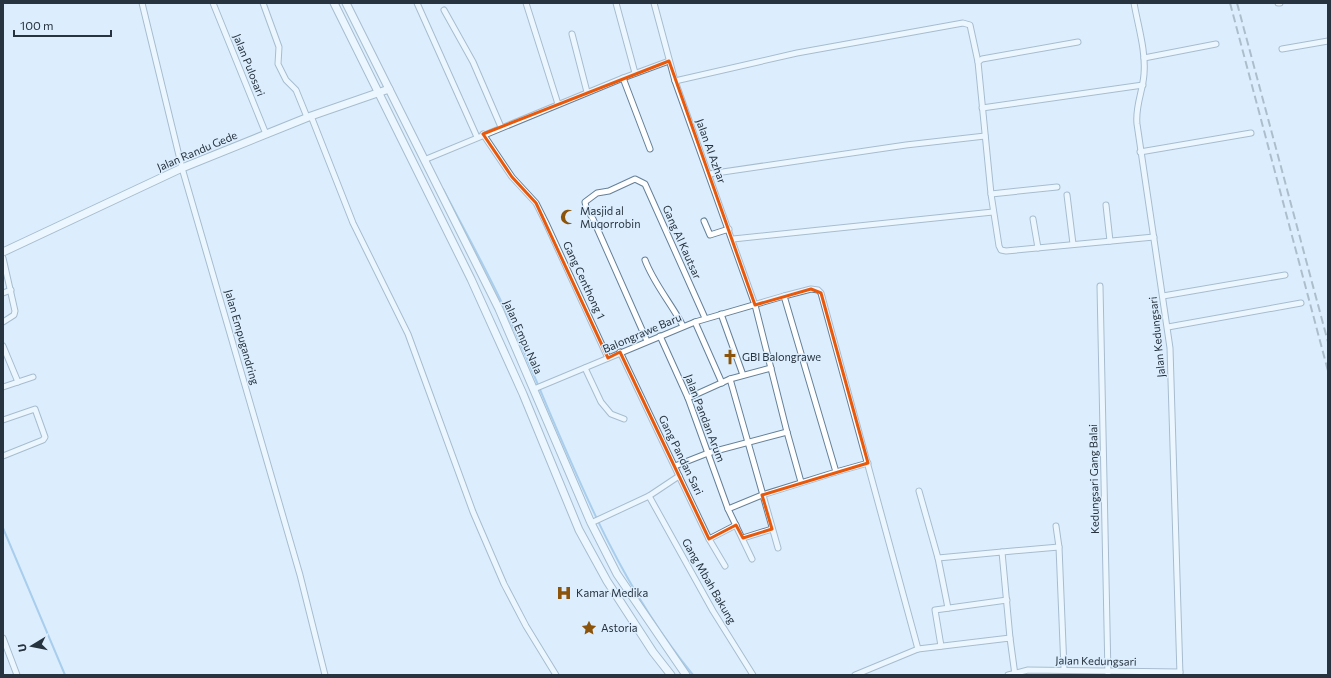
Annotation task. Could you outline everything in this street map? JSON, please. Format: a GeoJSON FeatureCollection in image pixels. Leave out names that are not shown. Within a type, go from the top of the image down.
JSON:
{"type":"FeatureCollection","features":[{"type":"Feature","properties":{"kind":"main road","name":"Jalan Empu Nala"},"geometry":{"type":"LineString","coordinates":[[334,3],[475,286],[523,394],[579,530],[607,581],[653,652],[671,675]]}},
{"type":"Feature","properties":{"kind":"main road","name":"Jalan Empu Nala"},"geometry":{"type":"LineString","coordinates":[[346,3],[389,89],[427,158],[537,387],[617,574],[686,675]]}},
{"type":"Feature","properties":{"kind":"main road","name":"Jalan Randu Gede"},"geometry":{"type":"LineString","coordinates":[[3,252],[185,167],[309,116],[378,94],[389,89]]}},
{"type":"Feature","properties":{"kind":"street","name":"Jalan Empugandring"},"geometry":{"type":"LineString","coordinates":[[142,3],[185,167],[300,575],[324,675]]}},
{"type":"Feature","properties":{"kind":"street","name":"Jalan Pulosari"},"geometry":{"type":"LineString","coordinates":[[213,3],[266,134]]}},
{"type":"Feature","properties":{"kind":"street"},"geometry":{"type":"LineString","coordinates":[[263,3],[279,45],[278,64],[286,80],[296,90],[309,116],[353,223],[408,334],[473,512],[504,584],[526,626],[556,675]]}},
{"type":"Feature","properties":{"kind":"street"},"geometry":{"type":"LineString","coordinates":[[417,3],[477,137]]}},
{"type":"Feature","properties":{"kind":"street"},"geometry":{"type":"LineString","coordinates":[[526,3],[558,104]]}},
{"type":"Feature","properties":{"kind":"street"},"geometry":{"type":"LineString","coordinates":[[616,3],[635,73]]}},
{"type":"Feature","properties":{"kind":"street","name":"Jalan Al Azhar"},"geometry":{"type":"LineString","coordinates":[[654,3],[675,81],[755,305],[801,482]]}},
{"type":"Feature","properties":{"kind":"street","name":"Jalan Kedungsari"},"geometry":{"type":"LineString","coordinates":[[1008,675],[1028,670],[1064,669],[1107,673],[1180,674],[1172,386],[1168,327],[1140,152],[1136,117],[1143,85],[1144,58],[1134,3]]}},
{"type":"Feature","properties":{"kind":"street"},"geometry":{"type":"LineString","coordinates":[[444,10],[473,62],[501,127]]}},
{"type":"Feature","properties":{"kind":"street"},"geometry":{"type":"LineString","coordinates":[[675,81],[797,53],[963,22],[970,25],[978,62],[993,212],[999,246],[1002,250],[1006,251],[1154,237]]}},
{"type":"Feature","properties":{"kind":"street"},"geometry":{"type":"LineString","coordinates":[[572,34],[587,92]]}},
{"type":"Feature","properties":{"kind":"street"},"geometry":{"type":"LineString","coordinates":[[1282,49],[1328,41]]}},
{"type":"Feature","properties":{"kind":"street"},"geometry":{"type":"LineString","coordinates":[[978,62],[982,59],[1078,42]]}},
{"type":"Feature","properties":{"kind":"street"},"geometry":{"type":"LineString","coordinates":[[1144,58],[1216,44]]}},
{"type":"Feature","properties":{"kind":"street"},"geometry":{"type":"LineString","coordinates":[[427,158],[587,92],[669,61]]}},
{"type":"Feature","properties":{"kind":"street"},"geometry":{"type":"LineString","coordinates":[[623,78],[650,149]]}},
{"type":"Feature","properties":{"kind":"street"},"geometry":{"type":"LineString","coordinates":[[982,108],[1143,85]]}},
{"type":"Feature","properties":{"kind":"street"},"geometry":{"type":"LineString","coordinates":[[1140,152],[1251,133]]}},
{"type":"Feature","properties":{"kind":"street","name":"Gang Centhong 1"},"geometry":{"type":"LineString","coordinates":[[483,134],[512,177],[536,204],[546,222],[608,358]]}},
{"type":"Feature","properties":{"kind":"street"},"geometry":{"type":"LineString","coordinates":[[709,174],[906,145],[985,136]]}},
{"type":"Feature","properties":{"kind":"street","name":"Gang Al Kautsar"},"geometry":{"type":"LineString","coordinates":[[647,341],[585,203],[597,193],[609,192],[635,179],[642,181],[647,188],[705,318]]}},
{"type":"Feature","properties":{"kind":"street"},"geometry":{"type":"LineString","coordinates":[[991,194],[1057,187]]}},
{"type":"Feature","properties":{"kind":"street"},"geometry":{"type":"LineString","coordinates":[[1067,196],[1073,244]]}},
{"type":"Feature","properties":{"kind":"street"},"geometry":{"type":"LineString","coordinates":[[1106,205],[1110,241]]}},
{"type":"Feature","properties":{"kind":"street"},"geometry":{"type":"LineString","coordinates":[[732,239],[993,212]]}},
{"type":"Feature","properties":{"kind":"street"},"geometry":{"type":"LineString","coordinates":[[1033,219],[1038,248]]}},
{"type":"Feature","properties":{"kind":"street"},"geometry":{"type":"LineString","coordinates":[[704,221],[710,235],[729,229]]}},
{"type":"Feature","properties":{"kind":"street"},"geometry":{"type":"LineString","coordinates":[[3,258],[15,313],[3,322]]}},
{"type":"Feature","properties":{"kind":"street"},"geometry":{"type":"LineString","coordinates":[[645,260],[650,274],[673,307],[683,326]]}},
{"type":"Feature","properties":{"kind":"street"},"geometry":{"type":"LineString","coordinates":[[1163,296],[1285,275]]}},
{"type":"Feature","properties":{"kind":"street","name":"Kedungsari Gang Balai"},"geometry":{"type":"LineString","coordinates":[[1100,286],[1107,673]]}},
{"type":"Feature","properties":{"kind":"street","name":"Balongrawe Baru"},"geometry":{"type":"LineString","coordinates":[[537,387],[705,318],[811,289],[818,290],[821,293],[868,462]]}},
{"type":"Feature","properties":{"kind":"street"},"geometry":{"type":"LineString","coordinates":[[3,293],[11,290]]}},
{"type":"Feature","properties":{"kind":"street"},"geometry":{"type":"LineString","coordinates":[[784,296],[836,472]]}},
{"type":"Feature","properties":{"kind":"street"},"geometry":{"type":"LineString","coordinates":[[1168,327],[1301,303]]}},
{"type":"Feature","properties":{"kind":"street"},"geometry":{"type":"LineString","coordinates":[[721,314],[743,376]]}},
{"type":"Feature","properties":{"kind":"street"},"geometry":{"type":"LineString","coordinates":[[695,322],[722,383]]}},
{"type":"Feature","properties":{"kind":"street","name":"Jalan Pandan Arum"},"geometry":{"type":"LineString","coordinates":[[660,336],[688,398],[728,509],[752,559]]}},
{"type":"Feature","properties":{"kind":"street"},"geometry":{"type":"LineString","coordinates":[[3,346],[18,382]]}},
{"type":"Feature","properties":{"kind":"street","name":"Gang Pandan Sari"},"geometry":{"type":"LineString","coordinates":[[620,352],[710,539],[726,566]]}},
{"type":"Feature","properties":{"kind":"street"},"geometry":{"type":"LineString","coordinates":[[585,368],[601,402],[610,414],[624,419]]}},
{"type":"Feature","properties":{"kind":"street"},"geometry":{"type":"LineString","coordinates":[[688,398],[730,379],[771,368]]}},
{"type":"Feature","properties":{"kind":"street"},"geometry":{"type":"LineString","coordinates":[[3,387],[33,377]]}},
{"type":"Feature","properties":{"kind":"street"},"geometry":{"type":"LineString","coordinates":[[730,379],[778,548]]}},
{"type":"Feature","properties":{"kind":"street"},"geometry":{"type":"LineString","coordinates":[[3,420],[35,409],[45,437],[43,440],[3,456]]}},
{"type":"Feature","properties":{"kind":"street"},"geometry":{"type":"LineString","coordinates":[[675,466],[708,453],[787,432]]}},
{"type":"Feature","properties":{"kind":"street"},"geometry":{"type":"LineString","coordinates":[[728,509],[762,495],[868,462],[918,649]]}},
{"type":"Feature","properties":{"kind":"street"},"geometry":{"type":"LineString","coordinates":[[594,521],[649,496],[679,476]]}},
{"type":"Feature","properties":{"kind":"street"},"geometry":{"type":"LineString","coordinates":[[919,491],[938,558],[948,608]]}},
{"type":"Feature","properties":{"kind":"street","name":"Gang Mbah Bakung"},"geometry":{"type":"LineString","coordinates":[[649,496],[713,611],[753,675]]}},
{"type":"Feature","properties":{"kind":"street"},"geometry":{"type":"LineString","coordinates":[[710,539],[736,525]]}},
{"type":"Feature","properties":{"kind":"street"},"geometry":{"type":"LineString","coordinates":[[1056,526],[1059,547],[1064,669]]}},
{"type":"Feature","properties":{"kind":"street"},"geometry":{"type":"LineString","coordinates":[[743,538],[772,529]]}},
{"type":"Feature","properties":{"kind":"street"},"geometry":{"type":"LineString","coordinates":[[938,558],[1059,547]]}},
{"type":"Feature","properties":{"kind":"street"},"geometry":{"type":"LineString","coordinates":[[1002,552],[1015,674]]}},
{"type":"Feature","properties":{"kind":"street"},"geometry":{"type":"LineString","coordinates":[[941,646],[935,610],[1007,600]]}},
{"type":"Feature","properties":{"kind":"street"},"geometry":{"type":"LineString","coordinates":[[3,638],[15,674]]}},
{"type":"Feature","properties":{"kind":"street"},"geometry":{"type":"LineString","coordinates":[[855,675],[918,649],[1010,638]]}},
{"type":"Feature","properties":{"kind":"highlighted area"},"geometry":{"type":"Polygon","coordinates":[[[669,61],[755,305],[811,289],[821,293],[868,463],[762,495],[772,529],[743,538],[736,525],[709,539],[620,352],[608,358],[536,203],[512,177],[483,134],[669,61]]]}},
{"type":"Feature","properties":{"kind":"waterway"},"geometry":{"type":"LineString","coordinates":[[443,189],[480,258],[506,311],[572,464],[613,552],[663,635],[693,675]]}},
{"type":"Feature","properties":{"kind":"waterway"},"geometry":{"type":"LineString","coordinates":[[3,528],[65,675]]}},
{"type":"Feature","properties":{"kind":"railway"},"geometry":{"type":"LineString","coordinates":[[1230,3],[1328,371]]}},
{"type":"Feature","properties":{"kind":"railway"},"geometry":{"type":"LineString","coordinates":[[1237,3],[1328,342]]}},
{"type":"Feature","properties":{"kind":"place","name":"Masjid al Muqorrobin"},"geometry":{"type":"Point","coordinates":[568,217]}},
{"type":"Feature","properties":{"kind":"place","name":"GBI Balongrawe"},"geometry":{"type":"Point","coordinates":[730,357]}},
{"type":"Feature","properties":{"kind":"place","name":"Kamar Medika"},"geometry":{"type":"Point","coordinates":[564,593]}},
{"type":"Feature","properties":{"kind":"place","name":"Astoria"},"geometry":{"type":"Point","coordinates":[589,628]}}]}
